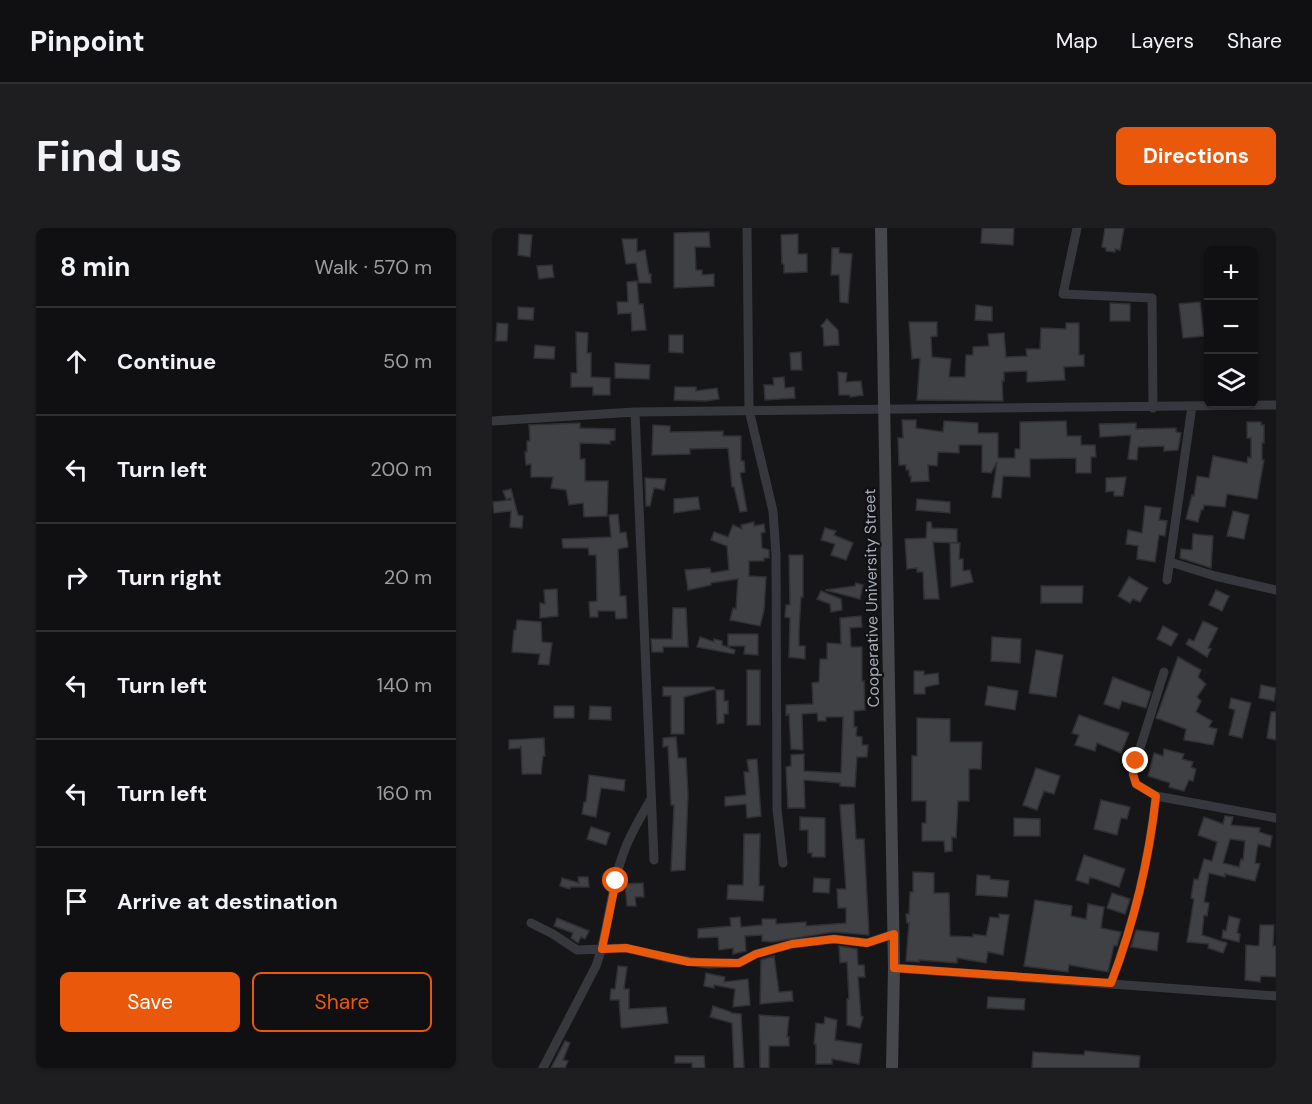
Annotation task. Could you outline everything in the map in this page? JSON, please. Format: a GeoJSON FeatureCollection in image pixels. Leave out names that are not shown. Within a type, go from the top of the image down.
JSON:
{"type":"FeatureCollection","features":[{"type":"Feature","properties":{"kind":"street"},"geometry":{"type":"LineString","coordinates":[[747,228],[748,410],[773,511],[776,555],[777,809],[783,863]]}},
{"type":"Feature","properties":{"kind":"street","name":"Cooperative University Street"},"geometry":{"type":"LineString","coordinates":[[881,228],[894,934],[892,1068]]}},
{"type":"Feature","properties":{"kind":"street"},"geometry":{"type":"LineString","coordinates":[[1077,228],[1063,294],[1152,298],[1153,408]]}},
{"type":"Feature","properties":{"kind":"street"},"geometry":{"type":"LineString","coordinates":[[492,421],[635,412],[1276,405]]}},
{"type":"Feature","properties":{"kind":"street"},"geometry":{"type":"LineString","coordinates":[[1167,580],[1192,406]]}},
{"type":"Feature","properties":{"kind":"street"},"geometry":{"type":"LineString","coordinates":[[635,412],[654,860]]}},
{"type":"Feature","properties":{"kind":"street"},"geometry":{"type":"LineString","coordinates":[[1170,562],[1215,576],[1276,590]]}},
{"type":"Feature","properties":{"kind":"street"},"geometry":{"type":"LineString","coordinates":[[1164,672],[1133,774],[1136,784],[1156,796],[1276,818]]}},
{"type":"Feature","properties":{"kind":"street"},"geometry":{"type":"LineString","coordinates":[[1111,983],[1125,946],[1152,839],[1156,796]]}},
{"type":"Feature","properties":{"kind":"street"},"geometry":{"type":"LineString","coordinates":[[543,1068],[596,966],[602,949],[624,850],[651,799]]}},
{"type":"Feature","properties":{"kind":"street"},"geometry":{"type":"LineString","coordinates":[[531,923],[554,934],[577,950],[626,948],[689,962],[739,963],[756,954],[792,944],[834,939],[867,943],[894,934]]}},
{"type":"Feature","properties":{"kind":"street"},"geometry":{"type":"LineString","coordinates":[[894,968],[1276,996]]}},
{"type":"Feature","properties":{"kind":"building"},"geometry":{"type":"Polygon","coordinates":[[[982,228],[1014,228],[1013,245],[981,243],[982,228]]]}},
{"type":"Feature","properties":{"kind":"building"},"geometry":{"type":"Polygon","coordinates":[[[1105,228],[1124,228],[1120,250],[1106,251],[1106,248],[1102,247],[1105,228]]]}},
{"type":"Feature","properties":{"kind":"building"},"geometry":{"type":"Polygon","coordinates":[[[709,232],[710,247],[695,247],[696,270],[702,270],[702,275],[714,274],[714,286],[674,288],[674,233],[709,232]]]}},
{"type":"Feature","properties":{"kind":"building"},"geometry":{"type":"Polygon","coordinates":[[[519,234],[532,235],[530,257],[518,255],[519,234]]]}},
{"type":"Feature","properties":{"kind":"building"},"geometry":{"type":"Polygon","coordinates":[[[798,234],[798,254],[807,254],[807,272],[784,273],[781,235],[798,234]]]}},
{"type":"Feature","properties":{"kind":"building"},"geometry":{"type":"Polygon","coordinates":[[[622,239],[637,239],[637,252],[645,250],[651,283],[639,283],[636,263],[626,264],[622,239]]]}},
{"type":"Feature","properties":{"kind":"building"},"geometry":{"type":"Polygon","coordinates":[[[832,248],[839,248],[839,253],[852,254],[848,303],[840,302],[839,275],[831,275],[832,248]]]}},
{"type":"Feature","properties":{"kind":"building"},"geometry":{"type":"Polygon","coordinates":[[[552,265],[554,277],[539,279],[537,266],[552,265]]]}},
{"type":"Feature","properties":{"kind":"building"},"geometry":{"type":"Polygon","coordinates":[[[637,281],[639,304],[643,304],[646,330],[632,331],[631,313],[618,314],[617,302],[628,302],[627,282],[637,281]]]}},
{"type":"Feature","properties":{"kind":"building"},"geometry":{"type":"Polygon","coordinates":[[[1200,302],[1204,336],[1183,338],[1179,304],[1200,302]]]}},
{"type":"Feature","properties":{"kind":"building"},"geometry":{"type":"Polygon","coordinates":[[[1110,303],[1130,304],[1130,321],[1110,321],[1110,303]]]}},
{"type":"Feature","properties":{"kind":"building"},"geometry":{"type":"Polygon","coordinates":[[[976,305],[992,307],[992,321],[975,320],[976,305]]]}},
{"type":"Feature","properties":{"kind":"building"},"geometry":{"type":"Polygon","coordinates":[[[518,307],[534,308],[533,320],[518,319],[518,307]]]}},
{"type":"Feature","properties":{"kind":"building"},"geometry":{"type":"Polygon","coordinates":[[[827,319],[838,330],[839,345],[824,346],[821,326],[827,319]]]}},
{"type":"Feature","properties":{"kind":"building"},"geometry":{"type":"Polygon","coordinates":[[[909,322],[937,322],[937,336],[931,337],[932,357],[951,359],[949,377],[965,377],[966,355],[973,355],[973,347],[989,346],[988,334],[1004,333],[1006,357],[1027,356],[1026,349],[1040,349],[1041,328],[1066,329],[1066,323],[1079,323],[1079,355],[1084,355],[1084,366],[1064,367],[1065,380],[1027,382],[1027,371],[1004,372],[1003,401],[917,400],[920,358],[912,359],[909,322]]]}},
{"type":"Feature","properties":{"kind":"building"},"geometry":{"type":"Polygon","coordinates":[[[497,323],[508,324],[507,341],[496,341],[497,323]]]}},
{"type":"Feature","properties":{"kind":"building"},"geometry":{"type":"Polygon","coordinates":[[[576,332],[588,333],[587,353],[591,353],[591,377],[610,378],[610,395],[593,395],[593,387],[571,387],[571,373],[577,373],[576,332]]]}},
{"type":"Feature","properties":{"kind":"building"},"geometry":{"type":"Polygon","coordinates":[[[669,335],[683,335],[683,353],[669,352],[669,335]]]}},
{"type":"Feature","properties":{"kind":"building"},"geometry":{"type":"Polygon","coordinates":[[[535,345],[555,347],[554,359],[534,358],[535,345]]]}},
{"type":"Feature","properties":{"kind":"building"},"geometry":{"type":"Polygon","coordinates":[[[801,352],[802,370],[791,370],[790,353],[801,352]]]}},
{"type":"Feature","properties":{"kind":"building"},"geometry":{"type":"Polygon","coordinates":[[[615,363],[650,365],[649,379],[615,378],[615,363]]]}},
{"type":"Feature","properties":{"kind":"building"},"geometry":{"type":"Polygon","coordinates":[[[838,372],[847,373],[846,382],[861,381],[863,395],[850,397],[850,395],[839,395],[838,372]]]}},
{"type":"Feature","properties":{"kind":"building"},"geometry":{"type":"Polygon","coordinates":[[[784,377],[785,388],[794,387],[795,398],[765,400],[764,385],[774,385],[773,378],[784,377]]]}},
{"type":"Feature","properties":{"kind":"building"},"geometry":{"type":"Polygon","coordinates":[[[675,387],[696,387],[696,391],[717,388],[719,399],[674,400],[675,387]]]}},
{"type":"Feature","properties":{"kind":"building"},"geometry":{"type":"Polygon","coordinates":[[[902,420],[916,420],[916,428],[943,432],[944,421],[978,423],[978,433],[998,433],[998,458],[1015,458],[1015,449],[1020,449],[1020,422],[1066,421],[1067,436],[1081,436],[1081,445],[1095,445],[1096,457],[1091,457],[1091,473],[1076,473],[1076,458],[1030,459],[1030,477],[1003,476],[1001,498],[992,497],[997,462],[991,473],[982,472],[982,445],[959,445],[959,453],[938,452],[937,466],[928,465],[929,481],[911,482],[906,465],[899,465],[898,438],[903,438],[902,420]]]}},
{"type":"Feature","properties":{"kind":"building"},"geometry":{"type":"Polygon","coordinates":[[[1247,422],[1261,422],[1261,425],[1264,425],[1262,460],[1264,460],[1257,499],[1227,494],[1225,507],[1204,505],[1198,522],[1186,519],[1192,495],[1194,496],[1197,476],[1209,478],[1213,456],[1247,463],[1248,457],[1251,458],[1251,438],[1247,438],[1247,422]]]}},
{"type":"Feature","properties":{"kind":"building"},"geometry":{"type":"Polygon","coordinates":[[[580,423],[580,428],[615,429],[615,440],[610,441],[610,444],[580,443],[580,459],[585,459],[585,481],[608,481],[607,516],[584,517],[583,503],[569,505],[566,490],[551,488],[553,477],[531,477],[531,464],[526,465],[525,452],[527,452],[527,441],[530,441],[529,425],[580,423]]]}},
{"type":"Feature","properties":{"kind":"building"},"geometry":{"type":"Polygon","coordinates":[[[1136,423],[1136,429],[1176,428],[1176,432],[1181,433],[1178,450],[1164,451],[1164,446],[1138,447],[1137,460],[1128,459],[1131,435],[1100,437],[1099,424],[1136,423]]]}},
{"type":"Feature","properties":{"kind":"building"},"geometry":{"type":"Polygon","coordinates":[[[653,425],[670,426],[670,432],[723,431],[723,436],[741,436],[741,461],[744,461],[745,472],[740,473],[747,511],[740,512],[734,487],[732,487],[728,448],[690,449],[690,454],[652,455],[653,425]]]}},
{"type":"Feature","properties":{"kind":"building"},"geometry":{"type":"Polygon","coordinates":[[[1126,477],[1123,496],[1114,496],[1114,491],[1106,492],[1106,478],[1126,477]]]}},
{"type":"Feature","properties":{"kind":"building"},"geometry":{"type":"Polygon","coordinates":[[[645,478],[666,479],[664,490],[654,488],[650,506],[646,506],[645,478]]]}},
{"type":"Feature","properties":{"kind":"building"},"geometry":{"type":"Polygon","coordinates":[[[511,489],[518,515],[523,516],[522,528],[510,527],[511,511],[494,513],[493,502],[511,500],[511,498],[506,499],[503,491],[511,489]]]}},
{"type":"Feature","properties":{"kind":"building"},"geometry":{"type":"Polygon","coordinates":[[[698,497],[700,509],[674,513],[674,499],[698,497]]]}},
{"type":"Feature","properties":{"kind":"building"},"geometry":{"type":"Polygon","coordinates":[[[917,499],[950,502],[950,513],[916,510],[917,499]]]}},
{"type":"Feature","properties":{"kind":"building"},"geometry":{"type":"Polygon","coordinates":[[[1145,506],[1161,508],[1159,520],[1167,521],[1165,536],[1159,535],[1155,562],[1137,559],[1138,546],[1126,544],[1128,530],[1142,533],[1145,506]]]}},
{"type":"Feature","properties":{"kind":"building"},"geometry":{"type":"Polygon","coordinates":[[[1233,511],[1249,515],[1244,539],[1227,536],[1233,511]]]}},
{"type":"Feature","properties":{"kind":"building"},"geometry":{"type":"Polygon","coordinates":[[[618,514],[620,533],[626,532],[628,547],[618,549],[620,596],[626,596],[627,618],[616,619],[615,611],[598,611],[598,617],[590,617],[589,602],[597,601],[596,555],[589,555],[588,548],[563,548],[562,539],[611,537],[609,515],[618,514]]]}},
{"type":"Feature","properties":{"kind":"building"},"geometry":{"type":"Polygon","coordinates":[[[754,522],[754,526],[764,524],[765,532],[761,533],[762,548],[769,550],[769,558],[764,558],[764,561],[749,561],[749,576],[766,577],[764,611],[760,626],[730,620],[733,608],[736,609],[738,579],[711,583],[711,585],[688,590],[685,570],[710,568],[711,573],[729,570],[727,546],[711,540],[714,532],[728,537],[733,525],[742,529],[741,525],[754,522]]]}},
{"type":"Feature","properties":{"kind":"building"},"geometry":{"type":"Polygon","coordinates":[[[927,522],[931,522],[932,528],[957,529],[957,543],[933,542],[939,599],[924,599],[923,572],[917,572],[917,568],[907,569],[905,539],[926,538],[927,522]]]}},
{"type":"Feature","properties":{"kind":"building"},"geometry":{"type":"Polygon","coordinates":[[[825,528],[836,531],[834,535],[853,543],[846,560],[831,555],[835,544],[821,540],[825,528]]]}},
{"type":"Feature","properties":{"kind":"building"},"geometry":{"type":"Polygon","coordinates":[[[1193,534],[1213,536],[1211,568],[1180,558],[1181,549],[1192,550],[1193,534]]]}},
{"type":"Feature","properties":{"kind":"building"},"geometry":{"type":"Polygon","coordinates":[[[950,543],[960,543],[959,559],[963,559],[963,571],[970,570],[973,582],[951,587],[950,543]]]}},
{"type":"Feature","properties":{"kind":"building"},"geometry":{"type":"Polygon","coordinates":[[[789,555],[803,555],[803,597],[801,597],[799,646],[805,646],[805,659],[789,657],[790,618],[785,617],[786,605],[790,605],[789,555]]]}},
{"type":"Feature","properties":{"kind":"building"},"geometry":{"type":"Polygon","coordinates":[[[1129,577],[1148,588],[1140,602],[1133,599],[1130,603],[1118,596],[1129,577]]]}},
{"type":"Feature","properties":{"kind":"building"},"geometry":{"type":"Polygon","coordinates":[[[856,583],[863,585],[860,599],[825,590],[855,586],[856,583]]]}},
{"type":"Feature","properties":{"kind":"building"},"geometry":{"type":"Polygon","coordinates":[[[1041,586],[1083,586],[1082,603],[1041,603],[1041,586]]]}},
{"type":"Feature","properties":{"kind":"building"},"geometry":{"type":"Polygon","coordinates":[[[557,589],[558,616],[540,618],[540,603],[545,604],[544,590],[557,589]]]}},
{"type":"Feature","properties":{"kind":"building"},"geometry":{"type":"Polygon","coordinates":[[[1216,590],[1229,596],[1222,611],[1209,605],[1216,590]]]}},
{"type":"Feature","properties":{"kind":"building"},"geometry":{"type":"Polygon","coordinates":[[[821,591],[841,599],[842,610],[831,612],[830,604],[817,599],[821,591]]]}},
{"type":"Feature","properties":{"kind":"building"},"geometry":{"type":"Polygon","coordinates":[[[673,608],[686,608],[688,647],[663,647],[663,652],[652,652],[651,639],[672,639],[673,608]]]}},
{"type":"Feature","properties":{"kind":"building"},"geometry":{"type":"Polygon","coordinates":[[[861,616],[862,627],[850,628],[851,647],[862,647],[862,681],[864,681],[865,710],[854,711],[854,727],[857,727],[856,736],[862,737],[862,745],[868,745],[867,757],[857,757],[855,787],[840,786],[840,783],[804,780],[805,808],[788,808],[786,767],[791,766],[791,755],[804,754],[804,771],[841,773],[843,717],[826,717],[826,721],[818,721],[817,713],[802,714],[803,750],[791,749],[789,714],[786,715],[786,705],[813,704],[812,683],[819,682],[820,659],[827,659],[827,643],[841,644],[840,618],[861,616]]]}},
{"type":"Feature","properties":{"kind":"building"},"geometry":{"type":"Polygon","coordinates":[[[517,620],[541,622],[542,642],[552,643],[549,665],[538,664],[540,654],[512,652],[517,620]]]}},
{"type":"Feature","properties":{"kind":"building"},"geometry":{"type":"Polygon","coordinates":[[[1203,621],[1218,628],[1208,648],[1211,649],[1207,657],[1186,644],[1189,639],[1194,641],[1203,621]]]}},
{"type":"Feature","properties":{"kind":"building"},"geometry":{"type":"Polygon","coordinates":[[[1163,626],[1178,634],[1171,646],[1157,639],[1163,626]]]}},
{"type":"Feature","properties":{"kind":"building"},"geometry":{"type":"Polygon","coordinates":[[[728,634],[758,634],[758,655],[744,654],[745,646],[728,646],[728,634]]]}},
{"type":"Feature","properties":{"kind":"building"},"geometry":{"type":"Polygon","coordinates":[[[700,637],[714,642],[714,639],[722,641],[722,645],[735,650],[734,654],[697,647],[700,637]]]}},
{"type":"Feature","properties":{"kind":"building"},"geometry":{"type":"Polygon","coordinates":[[[992,637],[1021,639],[1020,663],[991,661],[992,637]]]}},
{"type":"Feature","properties":{"kind":"building"},"geometry":{"type":"Polygon","coordinates":[[[1036,650],[1063,655],[1056,697],[1029,693],[1036,650]]]}},
{"type":"Feature","properties":{"kind":"building"},"geometry":{"type":"Polygon","coordinates":[[[1178,657],[1201,670],[1198,677],[1206,684],[1197,697],[1201,701],[1196,712],[1212,721],[1209,727],[1217,729],[1213,745],[1184,740],[1186,729],[1156,718],[1178,657]]]}},
{"type":"Feature","properties":{"kind":"building"},"geometry":{"type":"Polygon","coordinates":[[[747,670],[760,670],[760,725],[747,725],[747,670]]]}},
{"type":"Feature","properties":{"kind":"building"},"geometry":{"type":"Polygon","coordinates":[[[914,671],[924,671],[924,675],[938,673],[939,684],[925,687],[925,694],[914,694],[914,671]]]}},
{"type":"Feature","properties":{"kind":"building"},"geometry":{"type":"Polygon","coordinates":[[[1113,677],[1151,692],[1146,708],[1122,701],[1119,709],[1104,704],[1113,677]]]}},
{"type":"Feature","properties":{"kind":"building"},"geometry":{"type":"Polygon","coordinates":[[[1261,685],[1276,688],[1274,701],[1259,698],[1261,685]]]}},
{"type":"Feature","properties":{"kind":"building"},"geometry":{"type":"Polygon","coordinates":[[[988,686],[1018,691],[1015,710],[985,705],[988,686]]]}},
{"type":"Feature","properties":{"kind":"building"},"geometry":{"type":"Polygon","coordinates":[[[663,687],[714,687],[715,689],[684,697],[684,734],[671,734],[671,696],[663,696],[663,687]]]}},
{"type":"Feature","properties":{"kind":"building"},"geometry":{"type":"Polygon","coordinates":[[[716,690],[724,690],[724,701],[728,701],[728,714],[724,714],[724,723],[717,724],[716,690]]]}},
{"type":"Feature","properties":{"kind":"building"},"geometry":{"type":"Polygon","coordinates":[[[1231,698],[1251,703],[1242,738],[1229,735],[1235,710],[1229,708],[1231,698]]]}},
{"type":"Feature","properties":{"kind":"building"},"geometry":{"type":"Polygon","coordinates":[[[554,706],[574,706],[574,718],[554,718],[554,706]]]}},
{"type":"Feature","properties":{"kind":"building"},"geometry":{"type":"Polygon","coordinates":[[[590,706],[611,707],[611,720],[589,719],[590,706]]]}},
{"type":"Feature","properties":{"kind":"building"},"geometry":{"type":"Polygon","coordinates":[[[1271,712],[1276,712],[1276,740],[1267,738],[1271,712]]]}},
{"type":"Feature","properties":{"kind":"building"},"geometry":{"type":"Polygon","coordinates":[[[1079,715],[1129,733],[1121,753],[1097,743],[1095,751],[1075,745],[1079,735],[1072,733],[1079,715]]]}},
{"type":"Feature","properties":{"kind":"building"},"geometry":{"type":"Polygon","coordinates":[[[917,718],[950,719],[950,742],[982,742],[981,769],[969,769],[969,801],[958,801],[956,838],[952,837],[952,851],[945,852],[944,841],[922,841],[922,823],[926,823],[926,801],[912,801],[912,756],[917,756],[917,718]]]}},
{"type":"Feature","properties":{"kind":"building"},"geometry":{"type":"Polygon","coordinates":[[[676,737],[678,758],[686,758],[688,794],[685,870],[671,871],[674,805],[671,805],[668,746],[663,747],[663,738],[676,737]]]}},
{"type":"Feature","properties":{"kind":"building"},"geometry":{"type":"Polygon","coordinates":[[[544,738],[545,756],[543,756],[541,774],[522,774],[521,746],[509,749],[509,740],[544,738]]]}},
{"type":"Feature","properties":{"kind":"building"},"geometry":{"type":"Polygon","coordinates":[[[1164,749],[1184,754],[1182,759],[1193,762],[1191,767],[1196,769],[1193,781],[1189,780],[1184,791],[1169,787],[1170,783],[1148,776],[1154,753],[1163,756],[1164,749]]]}},
{"type":"Feature","properties":{"kind":"building"},"geometry":{"type":"Polygon","coordinates":[[[757,759],[761,816],[747,818],[746,804],[725,806],[725,797],[746,795],[744,772],[749,772],[747,760],[757,759]]]}},
{"type":"Feature","properties":{"kind":"building"},"geometry":{"type":"Polygon","coordinates":[[[1036,768],[1060,776],[1054,794],[1044,791],[1037,810],[1023,805],[1036,768]]]}},
{"type":"Feature","properties":{"kind":"building"},"geometry":{"type":"Polygon","coordinates":[[[589,775],[625,780],[624,791],[601,788],[596,817],[582,814],[584,802],[586,802],[589,775]]]}},
{"type":"Feature","properties":{"kind":"building"},"geometry":{"type":"Polygon","coordinates":[[[1101,800],[1130,807],[1127,819],[1121,818],[1117,835],[1094,829],[1101,800]]]}},
{"type":"Feature","properties":{"kind":"building"},"geometry":{"type":"Polygon","coordinates":[[[854,804],[856,839],[864,839],[869,935],[833,932],[772,942],[762,941],[762,935],[745,936],[746,951],[733,954],[733,948],[719,950],[718,937],[698,938],[698,929],[731,926],[730,918],[740,917],[741,927],[762,925],[762,919],[776,919],[776,924],[806,922],[806,926],[846,923],[846,908],[838,908],[837,889],[846,889],[840,805],[854,804]]]}},
{"type":"Feature","properties":{"kind":"building"},"geometry":{"type":"Polygon","coordinates":[[[1225,816],[1233,817],[1231,825],[1260,828],[1259,832],[1272,836],[1270,847],[1258,844],[1255,863],[1260,864],[1255,881],[1209,873],[1204,902],[1209,903],[1207,916],[1204,915],[1202,935],[1227,943],[1223,953],[1208,948],[1209,944],[1187,942],[1194,899],[1191,898],[1194,879],[1198,880],[1204,859],[1212,861],[1217,842],[1198,835],[1204,817],[1223,824],[1225,816]],[[1230,839],[1223,863],[1239,867],[1241,859],[1243,860],[1245,841],[1230,839]]]}},
{"type":"Feature","properties":{"kind":"building"},"geometry":{"type":"Polygon","coordinates":[[[800,817],[825,818],[825,857],[812,857],[812,853],[808,853],[808,830],[800,830],[800,817]]]}},
{"type":"Feature","properties":{"kind":"building"},"geometry":{"type":"Polygon","coordinates":[[[1014,818],[1040,819],[1040,836],[1014,836],[1014,818]]]}},
{"type":"Feature","properties":{"kind":"building"},"geometry":{"type":"Polygon","coordinates":[[[591,827],[610,833],[606,845],[587,839],[591,827]]]}},
{"type":"Feature","properties":{"kind":"building"},"geometry":{"type":"Polygon","coordinates":[[[744,834],[760,834],[759,886],[764,886],[763,901],[727,899],[728,885],[743,885],[744,834]]]}},
{"type":"Feature","properties":{"kind":"building"},"geometry":{"type":"Polygon","coordinates":[[[1084,855],[1125,869],[1119,887],[1090,877],[1088,884],[1076,880],[1084,855]]]}},
{"type":"Feature","properties":{"kind":"building"},"geometry":{"type":"Polygon","coordinates":[[[913,872],[934,873],[934,893],[949,893],[950,936],[973,937],[973,934],[986,936],[990,917],[999,918],[999,914],[1009,915],[1003,955],[988,952],[986,963],[957,958],[957,963],[906,961],[909,923],[907,923],[906,914],[909,914],[910,892],[913,892],[913,872]]]}},
{"type":"Feature","properties":{"kind":"building"},"geometry":{"type":"Polygon","coordinates":[[[977,875],[1009,881],[1007,897],[976,895],[977,875]]]}},
{"type":"Feature","properties":{"kind":"building"},"geometry":{"type":"Polygon","coordinates":[[[578,877],[588,877],[589,887],[570,887],[570,889],[560,886],[562,878],[579,883],[578,877]]]}},
{"type":"Feature","properties":{"kind":"building"},"geometry":{"type":"Polygon","coordinates":[[[814,878],[830,879],[829,893],[813,892],[814,878]]]}},
{"type":"Feature","properties":{"kind":"building"},"geometry":{"type":"Polygon","coordinates":[[[643,883],[644,897],[635,897],[636,906],[627,906],[625,884],[643,883]]]}},
{"type":"Feature","properties":{"kind":"building"},"geometry":{"type":"Polygon","coordinates":[[[1112,893],[1130,899],[1125,914],[1107,908],[1112,893]]]}},
{"type":"Feature","properties":{"kind":"building"},"geometry":{"type":"Polygon","coordinates":[[[1035,900],[1072,906],[1071,916],[1086,919],[1088,904],[1104,907],[1101,928],[1121,932],[1117,946],[1114,945],[1108,972],[1069,965],[1068,972],[1024,966],[1035,900]]]}},
{"type":"Feature","properties":{"kind":"building"},"geometry":{"type":"Polygon","coordinates":[[[1229,916],[1240,919],[1237,933],[1240,934],[1239,942],[1222,938],[1229,916]]]}},
{"type":"Feature","properties":{"kind":"building"},"geometry":{"type":"Polygon","coordinates":[[[557,918],[589,931],[585,939],[581,937],[578,943],[571,938],[573,933],[554,926],[557,918]]]}},
{"type":"Feature","properties":{"kind":"building"},"geometry":{"type":"Polygon","coordinates":[[[1260,925],[1274,925],[1273,946],[1276,946],[1276,977],[1261,976],[1260,982],[1245,980],[1246,945],[1259,946],[1260,925]]]}},
{"type":"Feature","properties":{"kind":"building"},"geometry":{"type":"Polygon","coordinates":[[[1136,930],[1159,933],[1157,951],[1131,947],[1136,930]]]}},
{"type":"Feature","properties":{"kind":"building"},"geometry":{"type":"Polygon","coordinates":[[[839,946],[857,949],[858,965],[864,965],[865,977],[858,977],[861,1016],[863,1017],[860,1028],[847,1025],[847,999],[849,999],[847,962],[840,963],[839,946]]]}},
{"type":"Feature","properties":{"kind":"building"},"geometry":{"type":"Polygon","coordinates":[[[774,956],[779,992],[792,991],[793,1001],[760,1004],[761,960],[774,956]]]}},
{"type":"Feature","properties":{"kind":"building"},"geometry":{"type":"Polygon","coordinates":[[[618,966],[627,967],[624,989],[629,989],[629,1009],[666,1007],[668,1023],[621,1027],[619,1000],[610,1000],[611,989],[615,989],[618,966]]]}},
{"type":"Feature","properties":{"kind":"building"},"geometry":{"type":"Polygon","coordinates":[[[706,973],[725,977],[724,982],[748,979],[750,1005],[733,1007],[735,989],[714,985],[714,988],[704,986],[706,973]]]}},
{"type":"Feature","properties":{"kind":"building"},"geometry":{"type":"Polygon","coordinates":[[[988,997],[1025,999],[1024,1010],[987,1008],[988,997]]]}},
{"type":"Feature","properties":{"kind":"building"},"geometry":{"type":"Polygon","coordinates":[[[713,1006],[741,1014],[744,1068],[734,1068],[732,1023],[710,1017],[713,1006]]]}},
{"type":"Feature","properties":{"kind":"building"},"geometry":{"type":"Polygon","coordinates":[[[759,1015],[789,1017],[787,1037],[789,1037],[789,1046],[769,1046],[769,1068],[760,1068],[759,1015]]]}},
{"type":"Feature","properties":{"kind":"building"},"geometry":{"type":"Polygon","coordinates":[[[825,1017],[837,1020],[835,1040],[862,1044],[859,1064],[832,1059],[832,1064],[816,1064],[816,1044],[814,1044],[816,1023],[824,1024],[825,1017]]]}},
{"type":"Feature","properties":{"kind":"building"},"geometry":{"type":"Polygon","coordinates":[[[565,1041],[570,1043],[563,1060],[568,1061],[565,1068],[551,1068],[565,1041]]]}},
{"type":"Feature","properties":{"kind":"building"},"geometry":{"type":"Polygon","coordinates":[[[1085,1051],[1140,1056],[1139,1068],[1032,1068],[1033,1052],[1084,1055],[1085,1051]]]}},
{"type":"Feature","properties":{"kind":"building"},"geometry":{"type":"Polygon","coordinates":[[[675,1056],[704,1056],[705,1068],[692,1068],[692,1063],[675,1063],[675,1056]]]}},
{"type":"Feature","properties":{"kind":"route"},"geometry":{"type":"LineString","coordinates":[[616,881],[602,949],[626,948],[667,958],[708,964],[739,963],[756,954],[792,944],[834,939],[867,943],[894,934],[894,968],[1111,983],[1125,946],[1152,839],[1156,796],[1136,784],[1133,779],[1136,761]]}}]}
